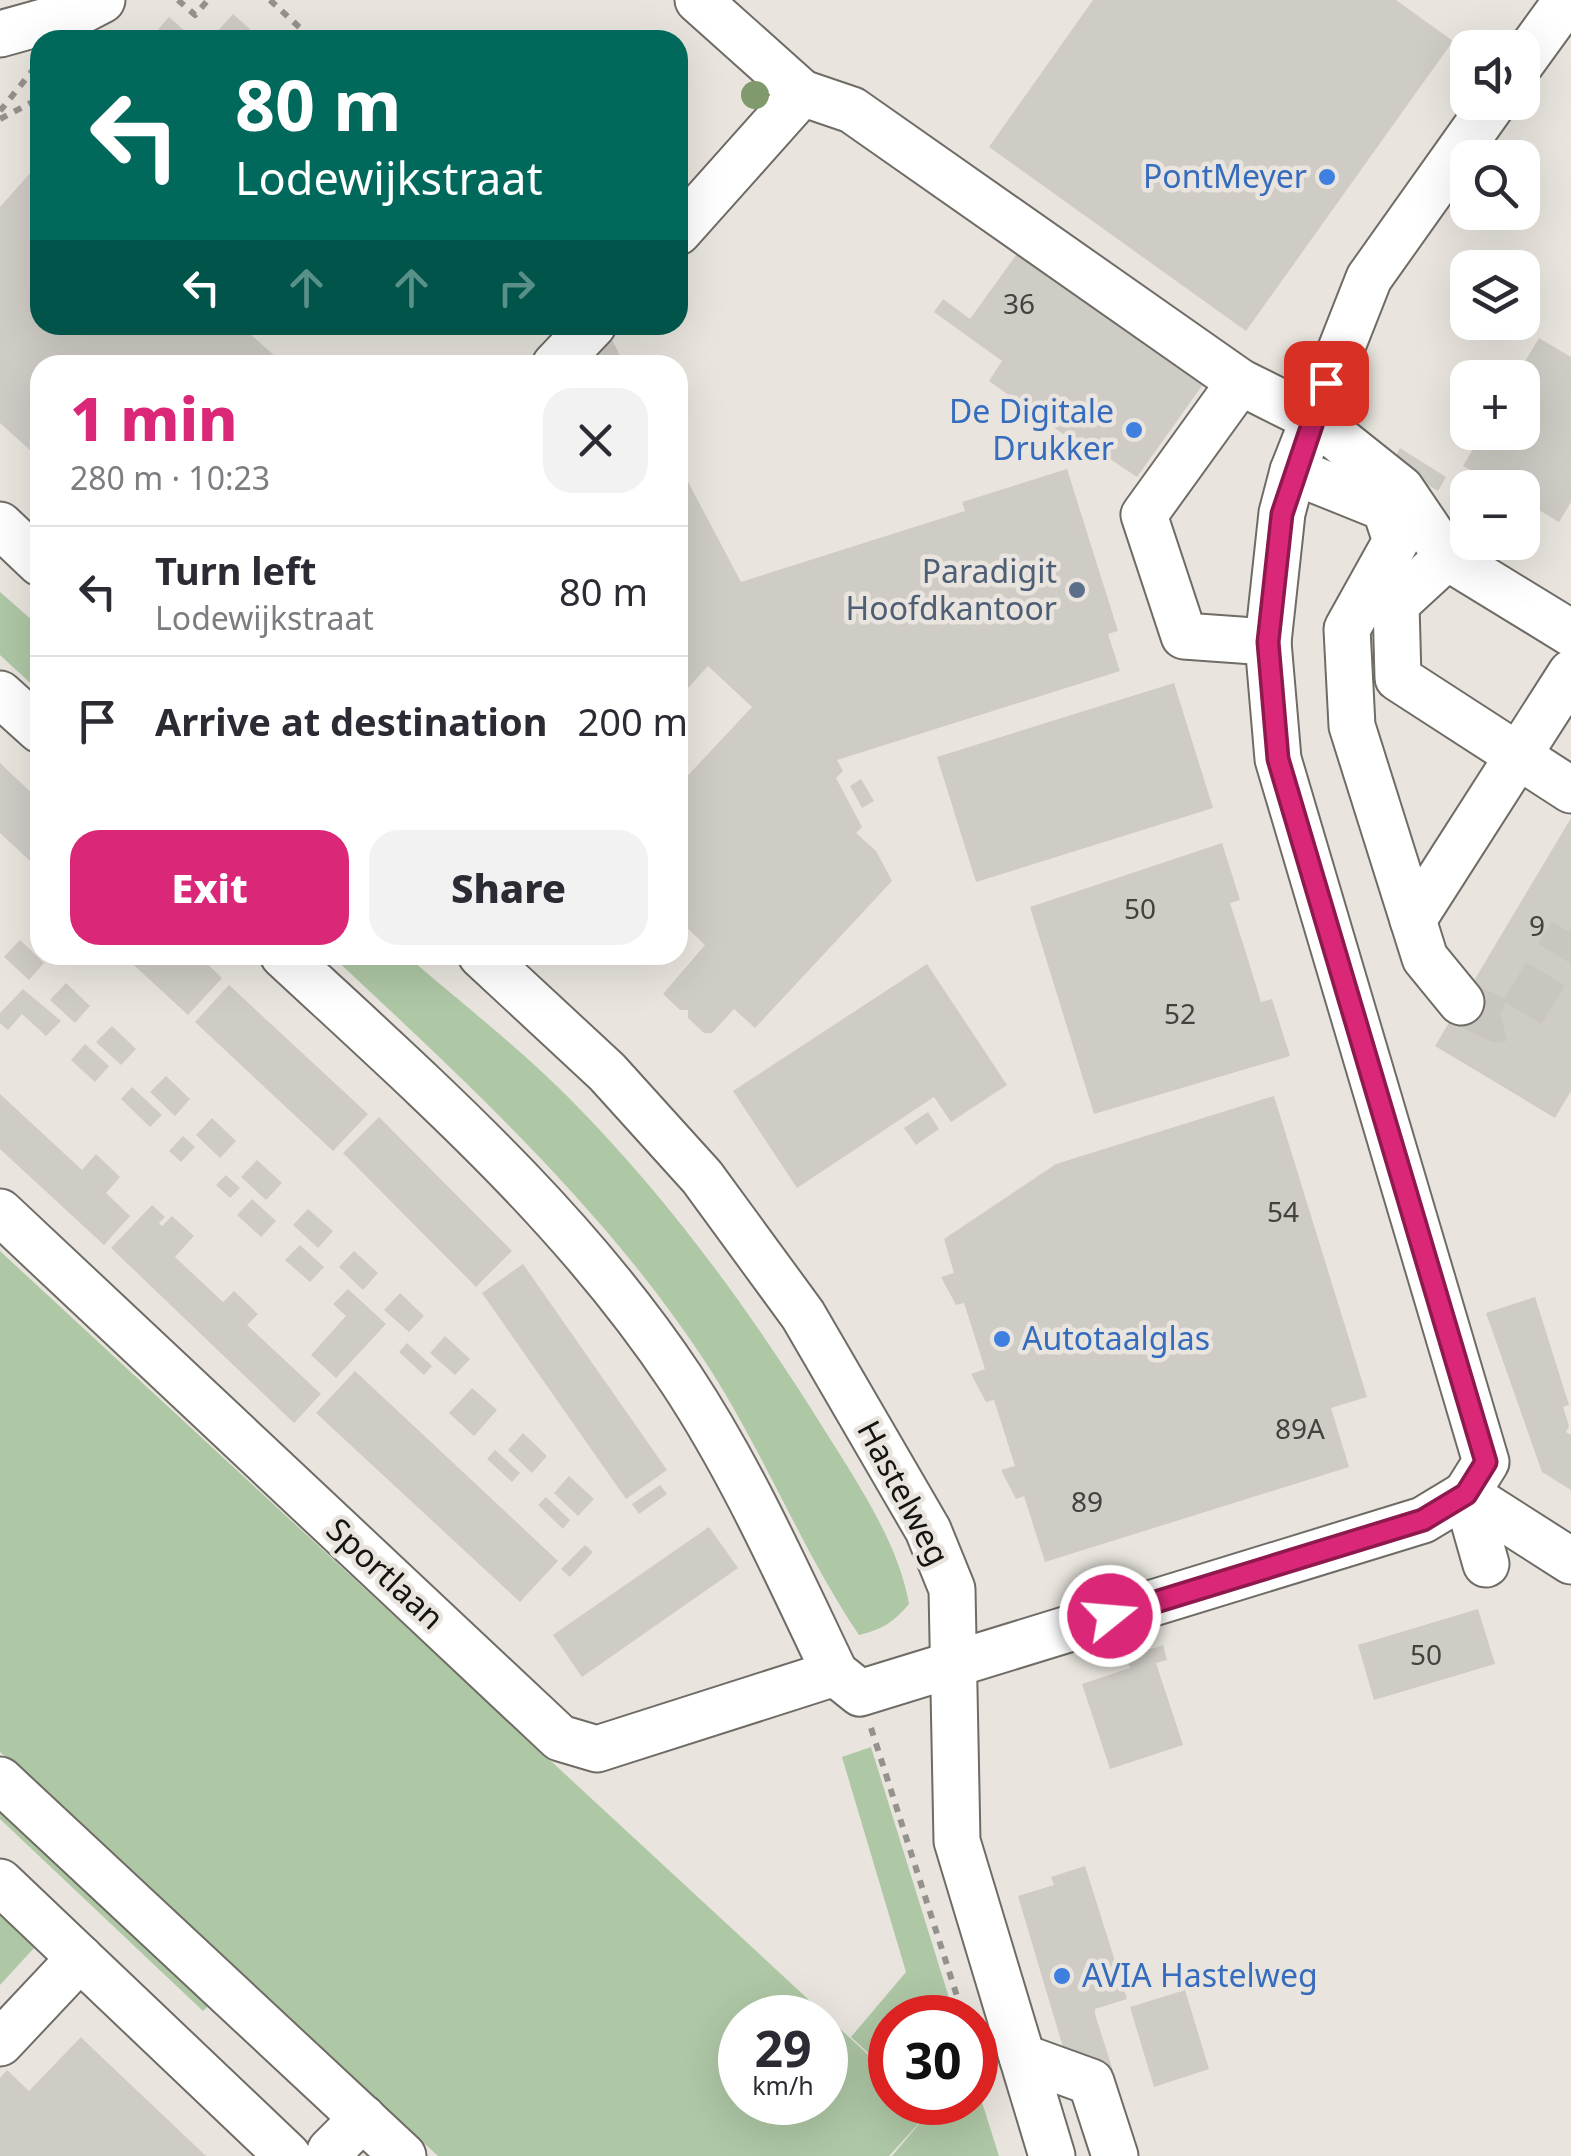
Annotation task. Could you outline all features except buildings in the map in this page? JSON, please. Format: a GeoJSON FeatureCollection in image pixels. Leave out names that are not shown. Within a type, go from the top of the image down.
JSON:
{"type":"FeatureCollection","features":[{"type":"Feature","properties":{"kind":"street"},"geometry":{"type":"LineString","coordinates":[[698,0],[802,92],[852,110],[1240,382],[1312,418],[1402,489],[1447,557],[1571,633]]}},
{"type":"Feature","properties":{"kind":"street"},"geometry":{"type":"LineString","coordinates":[[1540,37],[1567,0]]}},
{"type":"Feature","properties":{"kind":"street"},"geometry":{"type":"LineString","coordinates":[[0,34],[91,6]]}},
{"type":"Feature","properties":{"kind":"street"},"geometry":{"type":"LineString","coordinates":[[688,221],[802,92]]}},
{"type":"Feature","properties":{"kind":"street"},"geometry":{"type":"LineString","coordinates":[[1481,120],[1369,278],[1293,472],[1282,514],[1268,642],[1278,759],[1486,1462],[1466,1494],[1486,1564]]}},
{"type":"Feature","properties":{"kind":"street"},"geometry":{"type":"LineString","coordinates":[[564,355],[584,335]]}},
{"type":"Feature","properties":{"kind":"street"},"geometry":{"type":"LineString","coordinates":[[1240,382],[1144,516],[1184,636],[1268,642]]}},
{"type":"Feature","properties":{"kind":"street"},"geometry":{"type":"LineString","coordinates":[[1293,472],[1385,508],[1396,541],[1347,629],[1352,726],[1425,958],[1461,1002]]}},
{"type":"Feature","properties":{"kind":"street"},"geometry":{"type":"LineString","coordinates":[[0,525],[30,553]]}},
{"type":"Feature","properties":{"kind":"street"},"geometry":{"type":"LineString","coordinates":[[1447,557],[1396,604],[1398,678],[1571,790]]}},
{"type":"Feature","properties":{"kind":"street"},"geometry":{"type":"LineString","coordinates":[[0,567],[30,586]]}},
{"type":"Feature","properties":{"kind":"street"},"geometry":{"type":"LineString","coordinates":[[1412,920],[1514,755],[1571,673]]}},
{"type":"Feature","properties":{"kind":"street"},"geometry":{"type":"LineString","coordinates":[[0,694],[30,721]]}},
{"type":"Feature","properties":{"kind":"street"},"geometry":{"type":"LineString","coordinates":[[294,965],[498,1154],[575,1238],[680,1378],[734,1466],[847,1683]]}},
{"type":"Feature","properties":{"kind":"street","name":"Hastelweg"},"geometry":{"type":"LineString","coordinates":[[492,965],[607,1072],[702,1177],[803,1315],[928,1530],[952,1590],[957,1841],[1052,2156]]}},
{"type":"Feature","properties":{"kind":"street","name":"Sportlaan"},"geometry":{"type":"LineString","coordinates":[[0,1212],[560,1738],[596,1749],[847,1683],[956,1667],[1423,1520],[1466,1494]]}},
{"type":"Feature","properties":{"kind":"street"},"geometry":{"type":"LineString","coordinates":[[1466,1494],[1571,1561]]}},
{"type":"Feature","properties":{"kind":"street"},"geometry":{"type":"LineString","coordinates":[[0,1780],[403,2156]]}},
{"type":"Feature","properties":{"kind":"street"},"geometry":{"type":"LineString","coordinates":[[0,1882],[288,2156]]}},
{"type":"Feature","properties":{"kind":"street"},"geometry":{"type":"LineString","coordinates":[[0,2043],[80,1958]]}},
{"type":"Feature","properties":{"kind":"street"},"geometry":{"type":"LineString","coordinates":[[1022,2056],[1092,2082],[1115,2156]]}},
{"type":"Feature","properties":{"kind":"street"},"geometry":{"type":"LineString","coordinates":[[335,2156],[330,2151],[362,2118]]}},
{"type":"Feature","properties":{"kind":"path"},"geometry":{"type":"LineString","coordinates":[[178,0],[194,14],[208,0]]}},
{"type":"Feature","properties":{"kind":"path"},"geometry":{"type":"LineString","coordinates":[[270,0],[302,30]]}},
{"type":"Feature","properties":{"kind":"path"},"geometry":{"type":"LineString","coordinates":[[0,111],[30,74]]}},
{"type":"Feature","properties":{"kind":"path"},"geometry":{"type":"LineString","coordinates":[[0,119],[30,103]]}},
{"type":"Feature","properties":{"kind":"path"},"geometry":{"type":"LineString","coordinates":[[847,1683],[956,1995]]}},
{"type":"Feature","properties":{"kind":"green space"},"geometry":{"type":"Polygon","coordinates":[[[0,592],[30,618],[30,683],[0,655],[0,592]]]}},
{"type":"Feature","properties":{"kind":"green space"},"geometry":{"type":"Polygon","coordinates":[[[342,965],[418,965],[548,1078],[640,1174],[738,1301],[864,1495],[904,1582],[909,1604],[898,1616],[881,1628],[859,1635],[727,1396],[666,1306],[578,1199],[432,1050],[342,965]]]}},
{"type":"Feature","properties":{"kind":"green space"},"geometry":{"type":"Polygon","coordinates":[[[0,1251],[804,1995],[718,1995],[718,2125],[848,2125],[848,2036],[868,2055],[868,2125],[917,2125],[889,2156],[438,2156],[0,1752],[0,1251]]]}},
{"type":"Feature","properties":{"kind":"green space"},"geometry":{"type":"Polygon","coordinates":[[[871,1747],[948,1995],[887,1995],[906,1972],[842,1757],[871,1747]]]}},
{"type":"Feature","properties":{"kind":"green space"},"geometry":{"type":"Polygon","coordinates":[[[0,1796],[215,1999],[203,2011],[0,1819],[0,1796]]]}},
{"type":"Feature","properties":{"kind":"green space"},"geometry":{"type":"Polygon","coordinates":[[[0,1893],[46,1935],[0,1985],[0,1893]]]}},
{"type":"Feature","properties":{"kind":"green space"},"geometry":{"type":"Polygon","coordinates":[[[868,2017],[868,2053],[851,2037],[868,2017]]]}},
{"type":"Feature","properties":{"kind":"green space"},"geometry":{"type":"Polygon","coordinates":[[[918,2125],[989,2125],[999,2156],[892,2156],[918,2125]]]}},
{"type":"Feature","properties":{"kind":"tunnel"},"geometry":{"type":"LineString","coordinates":[[1461,1002],[1497,1020],[1521,1014],[1571,933]]}},
{"type":"Feature","properties":{"kind":"place","name":"PontMeyer"},"geometry":{"type":"Point","coordinates":[1327,177]}},
{"type":"Feature","properties":{"kind":"place","name":"De Digitale Drukker"},"geometry":{"type":"Point","coordinates":[1134,430]}},
{"type":"Feature","properties":{"kind":"place","name":"Paradigit Hoofdkantoor"},"geometry":{"type":"Point","coordinates":[1077,590]}},
{"type":"Feature","properties":{"kind":"place","name":"Autotaalglas"},"geometry":{"type":"Point","coordinates":[1002,1339]}},
{"type":"Feature","properties":{"kind":"place","name":"AVIA Hastelweg"},"geometry":{"type":"Point","coordinates":[1062,1976]}},
{"type":"Feature","properties":{"kind":"route"},"geometry":{"type":"LineString","coordinates":[[1110,1616],[1423,1520],[1466,1494],[1486,1462],[1278,759],[1268,642],[1282,514],[1326,383]]}}]}
